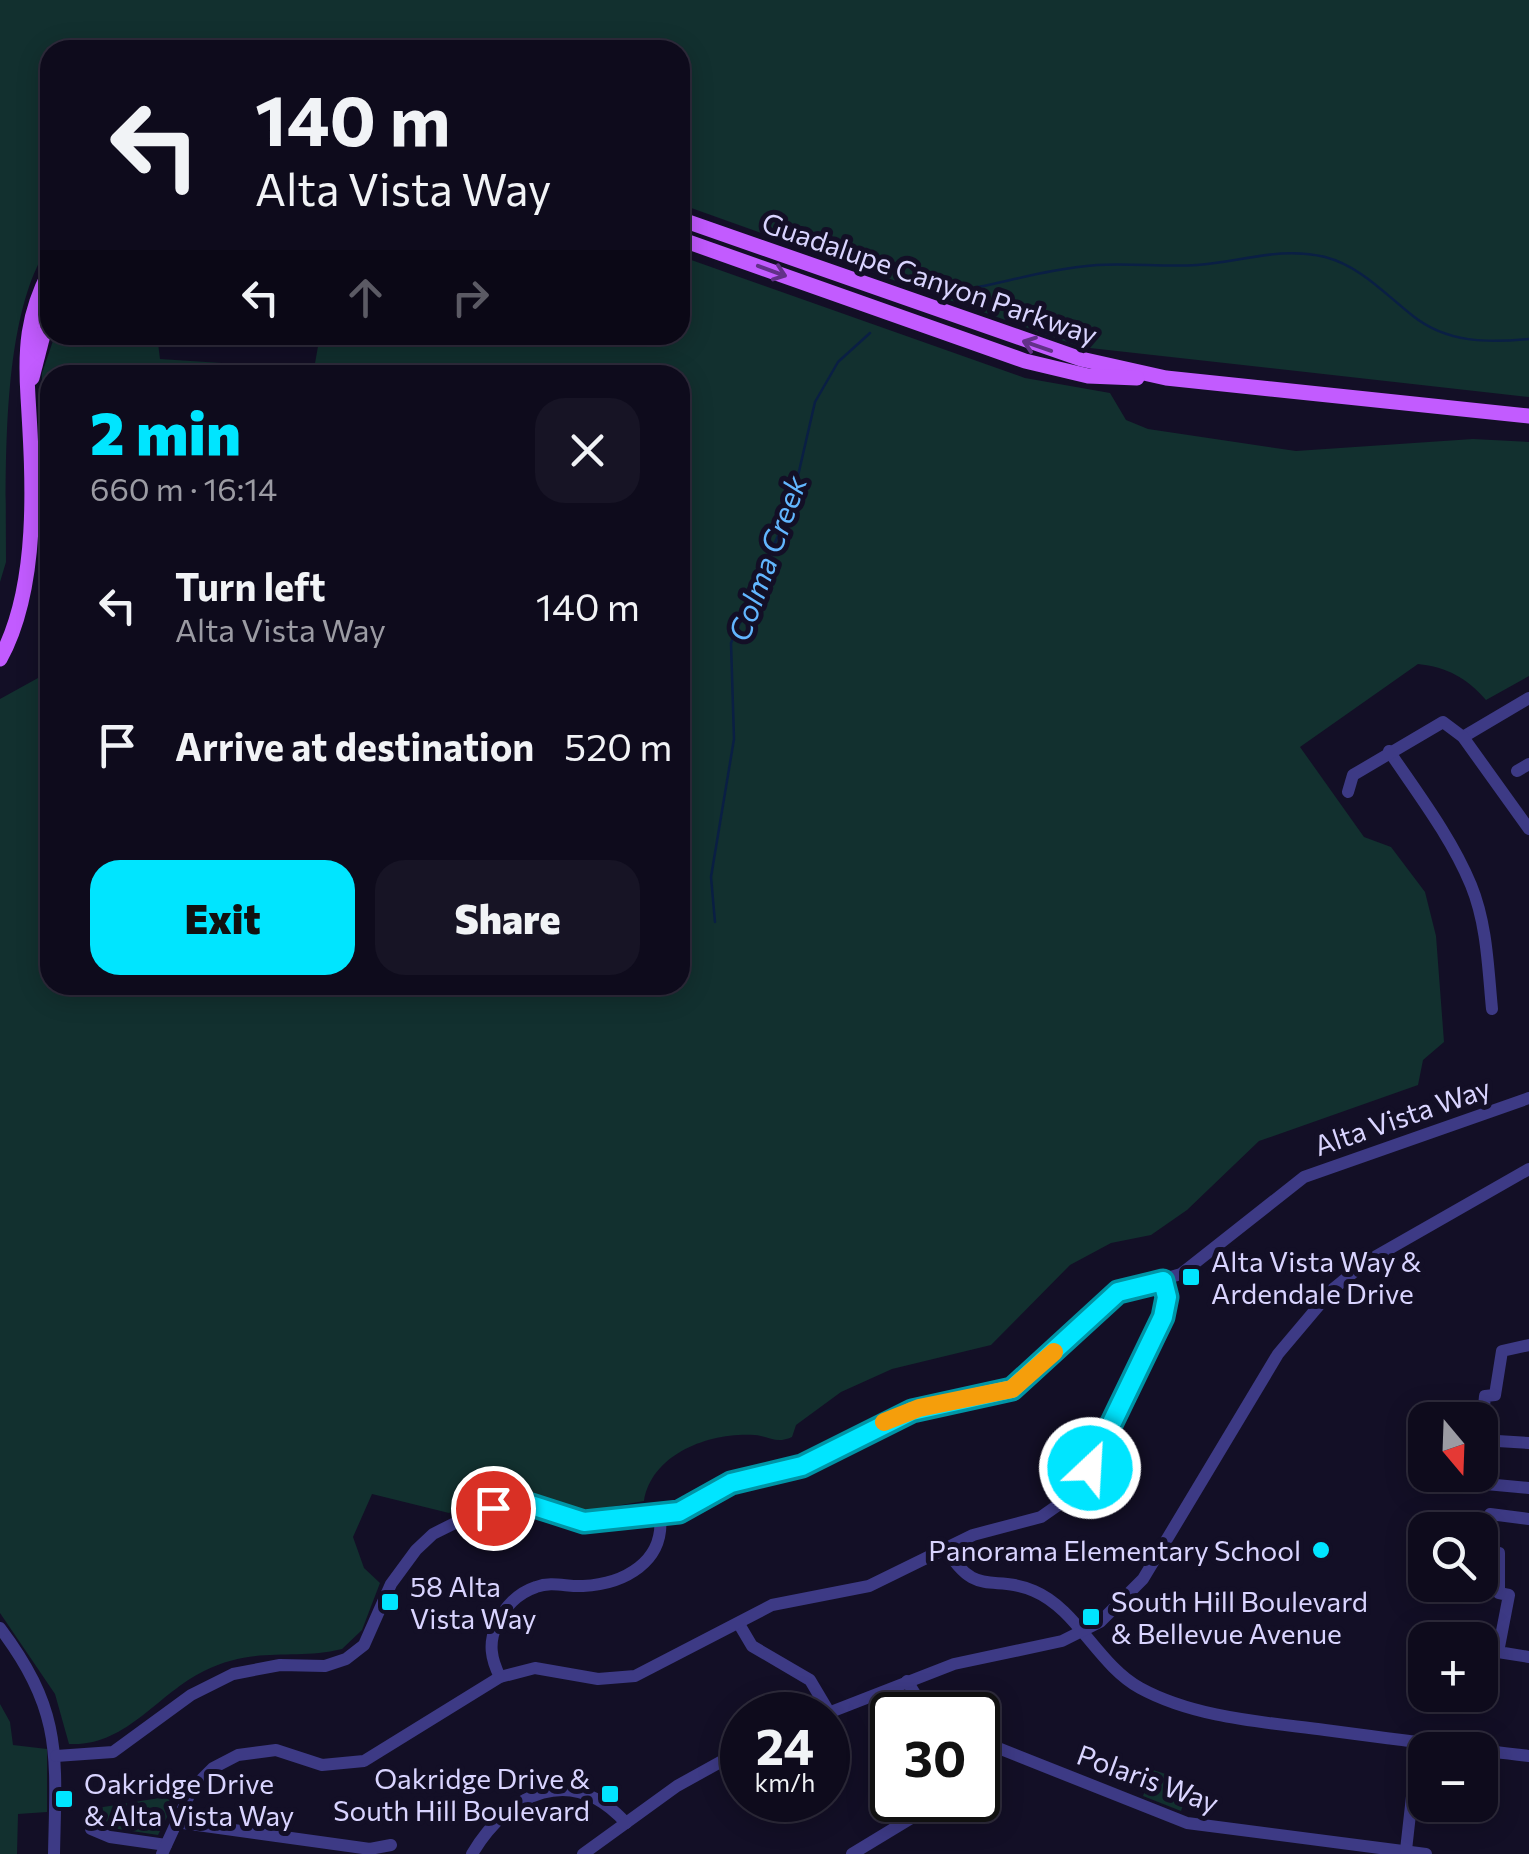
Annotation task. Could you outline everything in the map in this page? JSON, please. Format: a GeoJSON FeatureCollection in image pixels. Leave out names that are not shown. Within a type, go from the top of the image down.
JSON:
{"type":"FeatureCollection","features":[{"type":"Feature","properties":{"kind":"main road","name":"Guadalupe Canyon Parkway"},"geometry":{"type":"LineString","coordinates":[[690,223],[1031,344],[1166,378]]}},
{"type":"Feature","properties":{"kind":"main road","name":"Guadalupe Canyon Parkway"},"geometry":{"type":"LineString","coordinates":[[690,242],[1046,367],[1098,377],[1166,378],[1529,416]]}},
{"type":"Feature","properties":{"kind":"main road"},"geometry":{"type":"LineString","coordinates":[[0,659],[18,621],[28,570],[27,333],[40,298]]}},
{"type":"Feature","properties":{"kind":"main road"},"geometry":{"type":"LineString","coordinates":[[28,397],[41,345]]}},
{"type":"Feature","properties":{"kind":"street"},"geometry":{"type":"LineString","coordinates":[[1464,736],[1529,698]]}},
{"type":"Feature","properties":{"kind":"street"},"geometry":{"type":"LineString","coordinates":[[1348,792],[1353,774],[1434,723],[1443,722],[1464,736],[1529,829]]}},
{"type":"Feature","properties":{"kind":"street"},"geometry":{"type":"LineString","coordinates":[[1389,751],[1448,841],[1472,887],[1485,938],[1492,1009]]}},
{"type":"Feature","properties":{"kind":"street","name":"Alta Vista Way"},"geometry":{"type":"LineString","coordinates":[[56,1756],[113,1752],[191,1694],[233,1674],[280,1665],[325,1666],[346,1660],[364,1645],[391,1584],[416,1550],[433,1534],[472,1515],[513,1504],[584,1522],[679,1512],[731,1483],[802,1466],[912,1411],[1012,1389],[1118,1292],[1163,1281],[1196,1264],[1304,1177],[1529,1098]]}},
{"type":"Feature","properties":{"kind":"street"},"geometry":{"type":"LineString","coordinates":[[850,1704],[954,1664],[1042,1646],[1083,1631],[1115,1610],[1143,1579],[1278,1354],[1332,1290],[1366,1262],[1529,1168]]}},
{"type":"Feature","properties":{"kind":"street"},"geometry":{"type":"LineString","coordinates":[[91,1829],[164,1850],[202,1778],[238,1755],[276,1750],[322,1765],[364,1761],[500,1677],[536,1668],[598,1679],[626,1678],[784,1600],[869,1586],[944,1548],[1040,1517],[1079,1487],[1163,1317],[1167,1297],[1163,1281]]}},
{"type":"Feature","properties":{"kind":"street"},"geometry":{"type":"LineString","coordinates":[[1485,1402],[1486,1396],[1495,1395],[1502,1351],[1529,1345]]}},
{"type":"Feature","properties":{"kind":"street"},"geometry":{"type":"LineString","coordinates":[[1498,1441],[1529,1443]]}},
{"type":"Feature","properties":{"kind":"street"},"geometry":{"type":"LineString","coordinates":[[1498,1485],[1529,1488]]}},
{"type":"Feature","properties":{"kind":"street"},"geometry":{"type":"LineString","coordinates":[[1529,1518],[1490,1514],[1484,1550],[1499,1553],[1499,1593],[1508,1594],[1498,1652],[1529,1657]]}},
{"type":"Feature","properties":{"kind":"street"},"geometry":{"type":"LineString","coordinates":[[500,1677],[492,1661],[493,1633],[514,1600],[546,1584],[597,1584],[636,1570],[658,1545],[660,1516]]}},
{"type":"Feature","properties":{"kind":"street"},"geometry":{"type":"LineString","coordinates":[[944,1548],[958,1570],[986,1585],[1034,1591],[1083,1631],[1106,1664],[1140,1688],[1181,1705],[1250,1721],[1408,1741]]}},
{"type":"Feature","properties":{"kind":"street"},"geometry":{"type":"LineString","coordinates":[[740,1624],[752,1646],[810,1680],[816,1692]]}},
{"type":"Feature","properties":{"kind":"street"},"geometry":{"type":"LineString","coordinates":[[0,1628],[47,1705],[56,1756],[54,1854]]}},
{"type":"Feature","properties":{"kind":"street"},"geometry":{"type":"LineString","coordinates":[[907,1681],[914,1692]]}},
{"type":"Feature","properties":{"kind":"street","name":"Polaris Way"},"geometry":{"type":"LineString","coordinates":[[1000,1749],[1187,1824],[1426,1854]]}},
{"type":"Feature","properties":{"kind":"street"},"geometry":{"type":"LineString","coordinates":[[1498,1752],[1529,1756]]}},
{"type":"Feature","properties":{"kind":"street"},"geometry":{"type":"LineString","coordinates":[[584,1854],[720,1761]]}},
{"type":"Feature","properties":{"kind":"street"},"geometry":{"type":"LineString","coordinates":[[472,1854],[510,1813],[552,1790],[592,1793],[626,1823]]}},
{"type":"Feature","properties":{"kind":"street"},"geometry":{"type":"LineString","coordinates":[[176,1822],[370,1849],[391,1844]]}},
{"type":"Feature","properties":{"kind":"street"},"geometry":{"type":"LineString","coordinates":[[852,1854],[905,1822]]}},
{"type":"Feature","properties":{"kind":"street"},"geometry":{"type":"LineString","coordinates":[[1406,1850],[1409,1822]]}},
{"type":"Feature","properties":{"kind":"green space"},"geometry":{"type":"Polygon","coordinates":[[[0,0],[1529,0],[1529,397],[1081,347],[690,208],[690,40],[40,40],[40,263],[22,311],[14,352],[7,440],[6,562],[0,582],[0,0]]]}},
{"type":"Feature","properties":{"kind":"green space"},"geometry":{"type":"Polygon","coordinates":[[[690,260],[1025,378],[1110,393],[1126,420],[1148,429],[1296,451],[1473,439],[1529,442],[1529,676],[1486,700],[1456,675],[1418,664],[1300,747],[1364,837],[1391,847],[1425,892],[1436,936],[1444,1042],[1423,1060],[1418,1085],[1259,1141],[1187,1210],[1151,1235],[1111,1243],[1070,1265],[991,1345],[892,1369],[841,1392],[796,1425],[792,1437],[720,1437],[686,1449],[658,1470],[644,1501],[587,1511],[523,1492],[476,1500],[449,1513],[372,1494],[353,1537],[364,1568],[380,1583],[362,1630],[342,1649],[223,1663],[187,1681],[108,1737],[69,1744],[55,1694],[0,1613],[0,699],[40,674],[40,995],[690,995],[690,365],[315,365],[318,345],[690,345],[690,260]]]}},
{"type":"Feature","properties":{"kind":"green space"},"geometry":{"type":"Polygon","coordinates":[[[52,345],[158,345],[160,359],[252,365],[45,365],[52,345]]]}},
{"type":"Feature","properties":{"kind":"green space"},"geometry":{"type":"Polygon","coordinates":[[[0,1704],[10,1722],[13,1745],[47,1749],[47,1812],[18,1814],[17,1854],[0,1854],[0,1704]]]}},
{"type":"Feature","properties":{"kind":"green space"},"geometry":{"type":"Polygon","coordinates":[[[1153,1770],[1191,1782],[1181,1811],[1143,1796],[1153,1770]]]}},
{"type":"Feature","properties":{"kind":"green space"},"geometry":{"type":"Polygon","coordinates":[[[178,1795],[158,1835],[112,1828],[97,1817],[97,1808],[178,1795]]]}},
{"type":"Feature","properties":{"kind":"waterway","name":"Colma Creek"},"geometry":{"type":"LineString","coordinates":[[978,287],[1082,266],[1197,265],[1276,254],[1308,254],[1350,267],[1440,332],[1483,341],[1529,339]]}},
{"type":"Feature","properties":{"kind":"waterway","name":"Colma Creek"},"geometry":{"type":"LineString","coordinates":[[715,922],[711,877],[734,739],[731,643],[791,506],[815,402],[838,362],[870,333]]}},
{"type":"Feature","properties":{"kind":"slow traffic"},"geometry":{"type":"LineString","coordinates":[[884,1422],[919,1408],[1012,1389],[1054,1352]]}},
{"type":"Feature","properties":{"kind":"place","name":"Alta Vista Way & Ardendale Drive"},"geometry":{"type":"Point","coordinates":[1191,1277]}},
{"type":"Feature","properties":{"kind":"place","name":"Panorama Elementary School"},"geometry":{"type":"Point","coordinates":[1321,1550]}},
{"type":"Feature","properties":{"kind":"place","name":"58 Alta Vista Way"},"geometry":{"type":"Point","coordinates":[390,1602]}},
{"type":"Feature","properties":{"kind":"place","name":"South Hill Boulevard & Bellevue Avenue"},"geometry":{"type":"Point","coordinates":[1091,1617]}},
{"type":"Feature","properties":{"kind":"place","name":"Oakridge Drive & South Hill Boulevard"},"geometry":{"type":"Point","coordinates":[610,1794]}},
{"type":"Feature","properties":{"kind":"place","name":"Oakridge Drive & Alta Vista Way"},"geometry":{"type":"Point","coordinates":[64,1799]}},
{"type":"Feature","properties":{"kind":"route"},"geometry":{"type":"LineString","coordinates":[[493,1508],[528,1504],[584,1522],[679,1512],[731,1483],[802,1466],[892,1418],[919,1408],[1012,1389],[1118,1292],[1163,1281],[1167,1304],[1163,1317],[1090,1468]]}}]}
